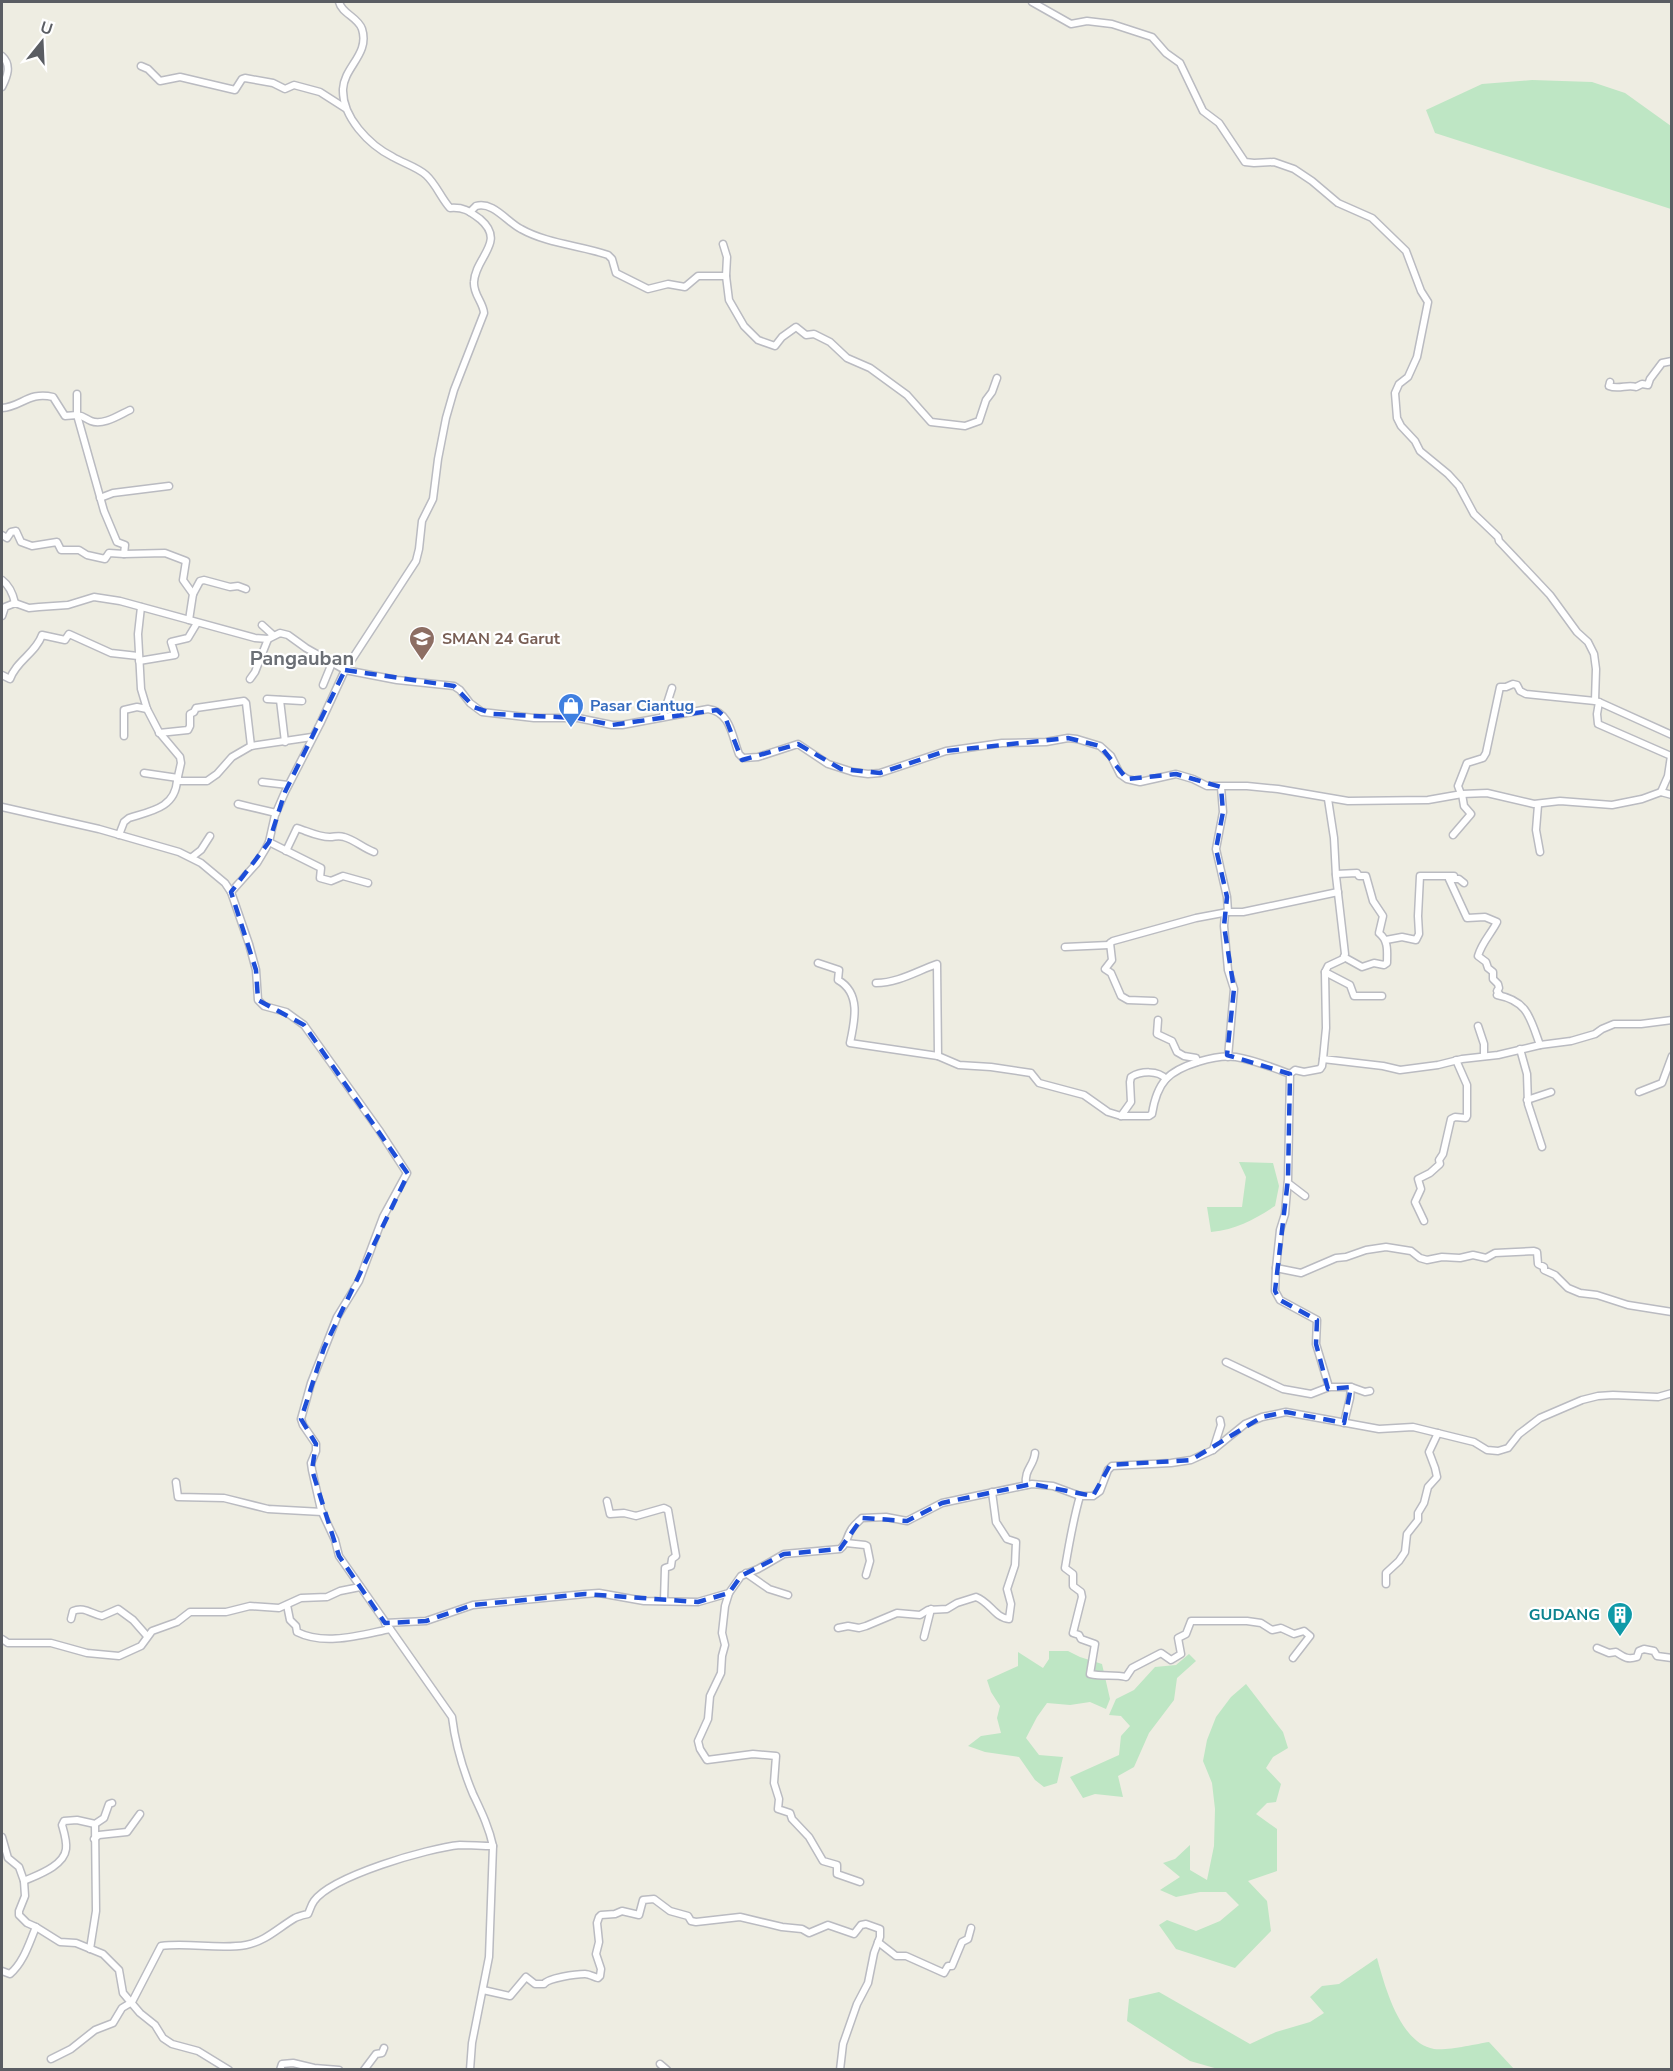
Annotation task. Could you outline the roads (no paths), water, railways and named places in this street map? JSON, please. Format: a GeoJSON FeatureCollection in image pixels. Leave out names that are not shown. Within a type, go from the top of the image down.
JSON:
{"type":"FeatureCollection","features":[{"type":"Feature","properties":{"kind":"street"},"geometry":{"type":"LineString","coordinates":[[339,2],[341,8],[358,22],[363,36],[361,52],[346,76],[344,84],[345,108]]}},
{"type":"Feature","properties":{"kind":"street"},"geometry":{"type":"LineString","coordinates":[[1032,2],[1071,24],[1087,21],[1106,23],[1152,37],[1180,63],[1203,111],[1219,123],[1245,162],[1274,162],[1303,174],[1338,203],[1372,218],[1406,251],[1421,291],[1428,302],[1417,357],[1408,377],[1399,384],[1395,393],[1396,411],[1401,426],[1425,456],[1434,461],[1460,486],[1474,514],[1550,595],[1577,632],[1588,642],[1594,654],[1597,721],[1600,725],[1671,755],[1668,776],[1661,792]]}},
{"type":"Feature","properties":{"kind":"street"},"geometry":{"type":"LineString","coordinates":[[2,56],[8,67],[2,87]]}},
{"type":"Feature","properties":{"kind":"street"},"geometry":{"type":"LineString","coordinates":[[141,66],[148,69],[158,81],[180,77],[236,90],[241,80],[245,78],[275,83],[286,89],[297,85],[323,93],[345,108],[373,143],[391,156],[426,175],[450,208],[460,207],[487,225],[491,238],[474,282],[478,299],[484,308],[483,318],[454,390],[446,418],[433,499],[422,521],[416,561],[345,670],[288,785],[276,813],[269,842],[256,863],[231,892]]}},
{"type":"Feature","properties":{"kind":"street"},"geometry":{"type":"LineString","coordinates":[[470,212],[476,206],[487,205],[516,226],[543,240],[608,255],[612,259],[616,273],[645,288],[653,289],[669,284],[685,287],[698,276],[726,276]]}},
{"type":"Feature","properties":{"kind":"street"},"geometry":{"type":"LineString","coordinates":[[723,244],[727,257],[726,276],[731,306],[756,339],[775,346],[796,327],[806,335],[814,334],[835,345],[846,358],[870,368],[907,395],[931,422],[965,426],[979,421],[997,378]]}},
{"type":"Feature","properties":{"kind":"street"},"geometry":{"type":"LineString","coordinates":[[1610,382],[1613,388],[1648,385],[1662,363],[1671,361]]}},
{"type":"Feature","properties":{"kind":"street"},"geometry":{"type":"LineString","coordinates":[[77,393],[78,415],[100,498],[108,524],[117,542],[126,545],[124,554]]}},
{"type":"Feature","properties":{"kind":"street"},"geometry":{"type":"LineString","coordinates":[[2,408],[10,408],[22,399],[44,395],[53,397],[65,416],[85,416],[93,422],[105,422],[130,410]]}},
{"type":"Feature","properties":{"kind":"street"},"geometry":{"type":"LineString","coordinates":[[100,498],[113,493],[169,486]]}},
{"type":"Feature","properties":{"kind":"street"},"geometry":{"type":"LineString","coordinates":[[2,535],[7,538],[11,532],[16,531],[21,542],[31,546],[58,542],[62,551],[79,550],[87,555],[103,558],[106,558],[109,552],[165,554],[186,561],[183,580],[193,594]]}},
{"type":"Feature","properties":{"kind":"street"},"geometry":{"type":"LineString","coordinates":[[2,580],[13,594],[15,603]]}},
{"type":"Feature","properties":{"kind":"street"},"geometry":{"type":"LineString","coordinates":[[189,620],[193,594],[200,581],[246,589]]}},
{"type":"Feature","properties":{"kind":"street"},"geometry":{"type":"LineString","coordinates":[[2,616],[5,607],[15,603],[28,608],[68,605],[94,597],[141,607],[255,638],[271,637],[279,633],[288,635],[345,670],[397,680],[454,686],[474,707],[492,714],[534,718],[578,718],[612,725],[708,709],[717,710],[725,717],[743,758],[749,759],[798,744],[813,755],[841,769],[853,772],[880,773],[946,751],[1002,743],[1046,742],[1068,738],[1100,746],[1111,756],[1120,774],[1127,779],[1140,782],[1176,774],[1207,786],[1278,789],[1348,801],[1428,800],[1462,794],[1487,793],[1538,805],[1560,801],[1612,805],[1661,792],[1671,795]]}},
{"type":"Feature","properties":{"kind":"street"},"geometry":{"type":"LineString","coordinates":[[119,835],[124,822],[129,818],[167,804],[174,793],[181,763],[180,757],[159,733],[147,709],[141,689],[139,658],[141,607]]}},
{"type":"Feature","properties":{"kind":"street"},"geometry":{"type":"LineString","coordinates":[[2,675],[10,679],[13,669],[39,643],[42,635],[65,640],[69,634],[111,653],[139,658],[175,655],[171,642],[188,638],[198,622]]}},
{"type":"Feature","properties":{"kind":"street"},"geometry":{"type":"LineString","coordinates":[[262,626],[271,637]]}},
{"type":"Feature","properties":{"kind":"street"},"geometry":{"type":"LineString","coordinates":[[249,680],[271,637]]}},
{"type":"Feature","properties":{"kind":"street"},"geometry":{"type":"LineString","coordinates":[[323,685],[332,663]]}},
{"type":"Feature","properties":{"kind":"street"},"geometry":{"type":"LineString","coordinates":[[1453,835],[1471,814],[1464,807],[1458,786],[1467,763],[1483,758],[1486,753],[1500,687],[1513,684],[1520,692],[1526,694],[1597,702],[1671,735]]}},
{"type":"Feature","properties":{"kind":"street"},"geometry":{"type":"LineString","coordinates":[[663,716],[672,688]]}},
{"type":"Feature","properties":{"kind":"street"},"geometry":{"type":"LineString","coordinates":[[267,699],[302,701]]}},
{"type":"Feature","properties":{"kind":"street"},"geometry":{"type":"LineString","coordinates":[[280,700],[285,742]]}},
{"type":"Feature","properties":{"kind":"street"},"geometry":{"type":"LineString","coordinates":[[159,733],[188,730],[190,714],[196,708],[244,701],[251,746]]}},
{"type":"Feature","properties":{"kind":"street"},"geometry":{"type":"LineString","coordinates":[[124,736],[124,710],[137,707],[147,709]]}},
{"type":"Feature","properties":{"kind":"street"},"geometry":{"type":"LineString","coordinates":[[144,773],[207,781],[217,774],[232,757],[251,746],[312,737]]}},
{"type":"Feature","properties":{"kind":"street"},"geometry":{"type":"LineString","coordinates":[[262,782],[288,785]]}},
{"type":"Feature","properties":{"kind":"street"},"geometry":{"type":"LineString","coordinates":[[1221,787],[1223,812],[1216,849],[1227,897],[1224,926],[1228,970],[1234,989],[1228,1057]]}},
{"type":"Feature","properties":{"kind":"street"},"geometry":{"type":"LineString","coordinates":[[1328,798],[1334,838],[1344,957]]}},
{"type":"Feature","properties":{"kind":"street"},"geometry":{"type":"LineString","coordinates":[[238,804],[276,813]]}},
{"type":"Feature","properties":{"kind":"street"},"geometry":{"type":"LineString","coordinates":[[1538,805],[1536,830],[1540,852]]}},
{"type":"Feature","properties":{"kind":"street"},"geometry":{"type":"LineString","coordinates":[[2,807],[119,835],[192,857],[225,883],[231,892],[254,961],[258,982],[257,997],[264,1006],[290,1015],[304,1025],[407,1173],[383,1217],[358,1281],[337,1317],[324,1348],[303,1412],[303,1425],[316,1444],[311,1463],[322,1512],[335,1540],[339,1556],[452,1717],[469,1784],[490,1832],[493,1846],[489,1957],[472,2043],[470,2070]]}},
{"type":"Feature","properties":{"kind":"street"},"geometry":{"type":"LineString","coordinates":[[286,851],[297,828],[324,836],[339,835],[374,852]]}},
{"type":"Feature","properties":{"kind":"street"},"geometry":{"type":"LineString","coordinates":[[192,857],[201,850],[210,836]]}},
{"type":"Feature","properties":{"kind":"street"},"geometry":{"type":"LineString","coordinates":[[269,842],[321,868],[320,878],[334,881],[342,875],[368,883]]}},
{"type":"Feature","properties":{"kind":"street"},"geometry":{"type":"LineString","coordinates":[[1336,874],[1357,873],[1359,876],[1366,876],[1373,901],[1383,916],[1379,933],[1386,940],[1387,963],[1384,965],[1374,963],[1362,967],[1344,957]]}},
{"type":"Feature","properties":{"kind":"street"},"geometry":{"type":"LineString","coordinates":[[1386,940],[1402,937],[1416,940],[1419,934],[1420,876],[1458,876],[1462,881],[1449,879],[1467,918],[1486,917],[1497,922],[1490,935],[1482,942],[1478,956],[1493,972],[1492,980],[1498,984],[1498,995],[1515,1001],[1527,1010],[1540,1045]]}},
{"type":"Feature","properties":{"kind":"street"},"geometry":{"type":"LineString","coordinates":[[1065,947],[1109,945],[1113,941],[1226,913],[1243,912],[1338,892]]}},
{"type":"Feature","properties":{"kind":"street"},"geometry":{"type":"LineString","coordinates":[[1109,945],[1112,960],[1105,969],[1112,973],[1120,996],[1128,1000],[1154,1001]]}},
{"type":"Feature","properties":{"kind":"street"},"geometry":{"type":"LineString","coordinates":[[1290,1074],[1295,1070],[1305,1072],[1320,1069],[1322,1066],[1326,1028],[1325,972],[1328,966],[1344,957]]}},
{"type":"Feature","properties":{"kind":"street"},"geometry":{"type":"LineString","coordinates":[[818,963],[839,970],[838,980],[847,986],[854,996],[855,1018],[850,1043],[938,1056],[959,1065],[1031,1073],[1039,1083],[1084,1095],[1108,1112],[1121,1116],[1144,1117],[1152,1114],[1155,1098],[1166,1078],[1197,1062],[1228,1057],[1254,1061],[1290,1074]]}},
{"type":"Feature","properties":{"kind":"street"},"geometry":{"type":"LineString","coordinates":[[876,983],[899,980],[937,963],[938,1056]]}},
{"type":"Feature","properties":{"kind":"street"},"geometry":{"type":"LineString","coordinates":[[1325,972],[1350,985],[1354,996],[1382,996]]}},
{"type":"Feature","properties":{"kind":"street"},"geometry":{"type":"LineString","coordinates":[[1158,1020],[1157,1035],[1172,1041],[1177,1052],[1196,1058],[1197,1062]]}},
{"type":"Feature","properties":{"kind":"street"},"geometry":{"type":"LineString","coordinates":[[1323,1059],[1400,1070],[1438,1065],[1592,1035],[1614,1024],[1641,1024],[1671,1020]]}},
{"type":"Feature","properties":{"kind":"street"},"geometry":{"type":"LineString","coordinates":[[1478,1026],[1484,1044],[1484,1056]]}},
{"type":"Feature","properties":{"kind":"street"},"geometry":{"type":"LineString","coordinates":[[1520,1049],[1527,1078],[1527,1100],[1542,1147]]}},
{"type":"Feature","properties":{"kind":"street"},"geometry":{"type":"LineString","coordinates":[[1640,1092],[1662,1083],[1671,1056]]}},
{"type":"Feature","properties":{"kind":"street"},"geometry":{"type":"LineString","coordinates":[[1424,1221],[1415,1202],[1421,1191],[1418,1179],[1441,1164],[1439,1160],[1443,1154],[1451,1119],[1464,1119],[1467,1116],[1467,1085],[1456,1060]]}},
{"type":"Feature","properties":{"kind":"street"},"geometry":{"type":"LineString","coordinates":[[1121,1116],[1131,1102],[1131,1077],[1154,1072],[1166,1078]]}},
{"type":"Feature","properties":{"kind":"street"},"geometry":{"type":"LineString","coordinates":[[1290,1074],[1288,1183],[1285,1214],[1280,1230],[1275,1291],[1280,1300],[1317,1320],[1316,1344],[1329,1387]]}},
{"type":"Feature","properties":{"kind":"street"},"geometry":{"type":"LineString","coordinates":[[1527,1100],[1551,1092]]}},
{"type":"Feature","properties":{"kind":"street"},"geometry":{"type":"LineString","coordinates":[[1288,1183],[1305,1196]]}},
{"type":"Feature","properties":{"kind":"street"},"geometry":{"type":"LineString","coordinates":[[1276,1268],[1301,1273],[1336,1258],[1386,1247],[1411,1251],[1427,1260],[1473,1255],[1486,1258],[1495,1253],[1534,1251],[1537,1252],[1538,1264],[1555,1275],[1568,1288],[1617,1302],[1671,1311]]}},
{"type":"Feature","properties":{"kind":"street"},"geometry":{"type":"LineString","coordinates":[[1226,1362],[1283,1389],[1311,1394],[1329,1387],[1351,1387],[1365,1392],[1370,1391]]}},
{"type":"Feature","properties":{"kind":"street"},"geometry":{"type":"LineString","coordinates":[[1344,1423],[1351,1387]]}},
{"type":"Feature","properties":{"kind":"street"},"geometry":{"type":"LineString","coordinates":[[860,1882],[837,1874],[837,1865],[823,1861],[804,1830],[792,1819],[790,1813],[778,1809],[774,1783],[777,1756],[753,1754],[707,1760],[700,1749],[698,1741],[708,1719],[710,1696],[720,1676],[725,1645],[722,1636],[725,1606],[729,1593],[741,1576],[784,1554],[840,1549],[846,1543],[849,1533],[862,1518],[886,1517],[907,1521],[942,1503],[1042,1483],[1080,1496],[1093,1496],[1100,1491],[1108,1470],[1115,1465],[1191,1460],[1213,1450],[1245,1424],[1275,1413],[1286,1412],[1379,1430],[1408,1427],[1473,1442],[1487,1450],[1498,1451],[1508,1448],[1519,1434],[1540,1418],[1582,1400],[1613,1395],[1658,1397],[1671,1393]]}},
{"type":"Feature","properties":{"kind":"street"},"geometry":{"type":"LineString","coordinates":[[1213,1450],[1221,1425],[1220,1420]]}},
{"type":"Feature","properties":{"kind":"street"},"geometry":{"type":"LineString","coordinates":[[1386,1584],[1386,1573],[1405,1552],[1407,1534],[1419,1519],[1418,1513],[1424,1503],[1428,1487],[1437,1477],[1429,1452],[1438,1433]]}},
{"type":"Feature","properties":{"kind":"street"},"geometry":{"type":"LineString","coordinates":[[1026,1485],[1026,1472],[1035,1458],[1035,1453]]}},
{"type":"Feature","properties":{"kind":"street"},"geometry":{"type":"LineString","coordinates":[[176,1482],[178,1497],[224,1498],[268,1509],[322,1512]]}},
{"type":"Feature","properties":{"kind":"street"},"geometry":{"type":"LineString","coordinates":[[838,1628],[848,1626],[859,1628],[897,1613],[920,1615],[931,1609],[947,1609],[976,1597],[999,1616],[1009,1619],[1011,1604],[1007,1589],[1015,1565],[1016,1542],[1007,1539],[996,1522],[992,1492]]}},
{"type":"Feature","properties":{"kind":"street"},"geometry":{"type":"LineString","coordinates":[[1080,1496],[1070,1532],[1065,1568],[1073,1574],[1073,1586],[1081,1592],[1082,1597],[1073,1633],[1095,1644],[1090,1674],[1126,1677],[1132,1668],[1161,1653],[1171,1660],[1179,1657],[1181,1654],[1178,1638],[1186,1634],[1191,1621],[1245,1620],[1261,1623],[1272,1630],[1281,1628],[1296,1634],[1304,1631],[1310,1636],[1293,1658]]}},
{"type":"Feature","properties":{"kind":"street"},"geometry":{"type":"LineString","coordinates":[[607,1501],[610,1514],[624,1513],[636,1516],[664,1508],[668,1510],[676,1556],[671,1566],[665,1568],[664,1601]]}},
{"type":"Feature","properties":{"kind":"street"},"geometry":{"type":"LineString","coordinates":[[846,1543],[867,1546],[870,1561],[866,1575]]}},
{"type":"Feature","properties":{"kind":"street"},"geometry":{"type":"LineString","coordinates":[[746,1573],[769,1589],[788,1595]]}},
{"type":"Feature","properties":{"kind":"street"},"geometry":{"type":"LineString","coordinates":[[2,1639],[8,1643],[51,1642],[87,1653],[119,1656],[141,1646],[147,1636],[159,1628],[177,1622],[190,1612],[226,1612],[244,1607],[279,1608],[301,1598],[327,1597],[340,1591],[360,1587]]}},
{"type":"Feature","properties":{"kind":"street"},"geometry":{"type":"LineString","coordinates":[[385,1623],[426,1621],[473,1605],[585,1594],[599,1593],[644,1601],[698,1602],[729,1593]]}},
{"type":"Feature","properties":{"kind":"street"},"geometry":{"type":"LineString","coordinates":[[287,1605],[290,1620],[296,1626],[297,1632],[315,1638],[342,1638],[390,1629]]}},
{"type":"Feature","properties":{"kind":"street"},"geometry":{"type":"LineString","coordinates":[[71,1619],[75,1609],[84,1609],[102,1616],[116,1609],[133,1620],[147,1636]]}},
{"type":"Feature","properties":{"kind":"street"},"geometry":{"type":"LineString","coordinates":[[924,1637],[931,1609]]}},
{"type":"Feature","properties":{"kind":"street"},"geometry":{"type":"LineString","coordinates":[[1597,1648],[1608,1653],[1616,1652],[1629,1659],[1636,1657],[1639,1651],[1644,1649],[1654,1651],[1657,1656],[1671,1658]]}},
{"type":"Feature","properties":{"kind":"street"},"geometry":{"type":"LineString","coordinates":[[24,1881],[54,1865],[63,1857],[66,1851],[62,1825],[64,1821],[77,1820],[95,1824],[104,1818],[109,1804],[112,1803]]}},
{"type":"Feature","properties":{"kind":"street"},"geometry":{"type":"LineString","coordinates":[[94,1839],[99,1835],[127,1832],[140,1814]]}},
{"type":"Feature","properties":{"kind":"street"},"geometry":{"type":"LineString","coordinates":[[90,1950],[96,1911],[95,1824]]}},
{"type":"Feature","properties":{"kind":"street"},"geometry":{"type":"LineString","coordinates":[[2,1837],[8,1858],[19,1867],[24,1881],[25,1896],[19,1915],[27,1923],[60,1942],[76,1943],[103,1954],[118,1968],[123,1993],[140,2013],[155,2025],[166,2041],[198,2051],[229,2070]]}},
{"type":"Feature","properties":{"kind":"street"},"geometry":{"type":"LineString","coordinates":[[51,2059],[71,2049],[96,2030],[113,2023],[122,2008],[132,2002],[161,1946],[230,1946],[261,1941],[297,1917],[308,1914],[314,1902],[332,1887],[377,1867],[423,1852],[460,1845],[493,1846]]}},
{"type":"Feature","properties":{"kind":"street"},"geometry":{"type":"LineString","coordinates":[[483,1990],[510,1996],[526,1977],[535,1984],[544,1984],[548,1979],[573,1975],[587,1974],[598,1978],[601,1974],[596,1954],[599,1942],[597,1923],[599,1917],[622,1911],[639,1915],[643,1900],[646,1898],[654,1899],[670,1911],[688,1916],[691,1921],[696,1922],[740,1917],[782,1927],[802,1929],[809,1933],[828,1925],[854,1934],[861,1925],[866,1924],[880,1929],[881,1935],[868,1983],[857,2004],[843,2044],[840,2070]]}},
{"type":"Feature","properties":{"kind":"street"},"geometry":{"type":"LineString","coordinates":[[2,1971],[10,1974],[13,1972],[23,1958],[36,1927]]}},
{"type":"Feature","properties":{"kind":"street"},"geometry":{"type":"LineString","coordinates":[[878,1942],[896,1956],[906,1956],[945,1972],[948,1966],[952,1966],[962,1942],[968,1939],[971,1928]]}},
{"type":"Feature","properties":{"kind":"street"},"geometry":{"type":"LineString","coordinates":[[364,2070],[376,2054],[382,2053],[384,2048]]}},
{"type":"Feature","properties":{"kind":"street"},"geometry":{"type":"LineString","coordinates":[[280,2070],[282,2064],[291,2062],[314,2068],[339,2070]]}},
{"type":"Feature","properties":{"kind":"street"},"geometry":{"type":"LineString","coordinates":[[660,2064],[667,2070]]}},
{"type":"Feature","properties":{"kind":"place","name":"SMAN 24 Garut"},"geometry":{"type":"Point","coordinates":[422,662]}},
{"type":"Feature","properties":{"kind":"place","name":"Pasar Ciantug"},"geometry":{"type":"Point","coordinates":[571,729]}},
{"type":"Feature","properties":{"kind":"place","name":"GUDANG"},"geometry":{"type":"Point","coordinates":[1620,1638]}},
{"type":"Feature","properties":{"kind":"district","name":"Pangauban"},"geometry":{"type":"Point","coordinates":[302,658]}}]}
